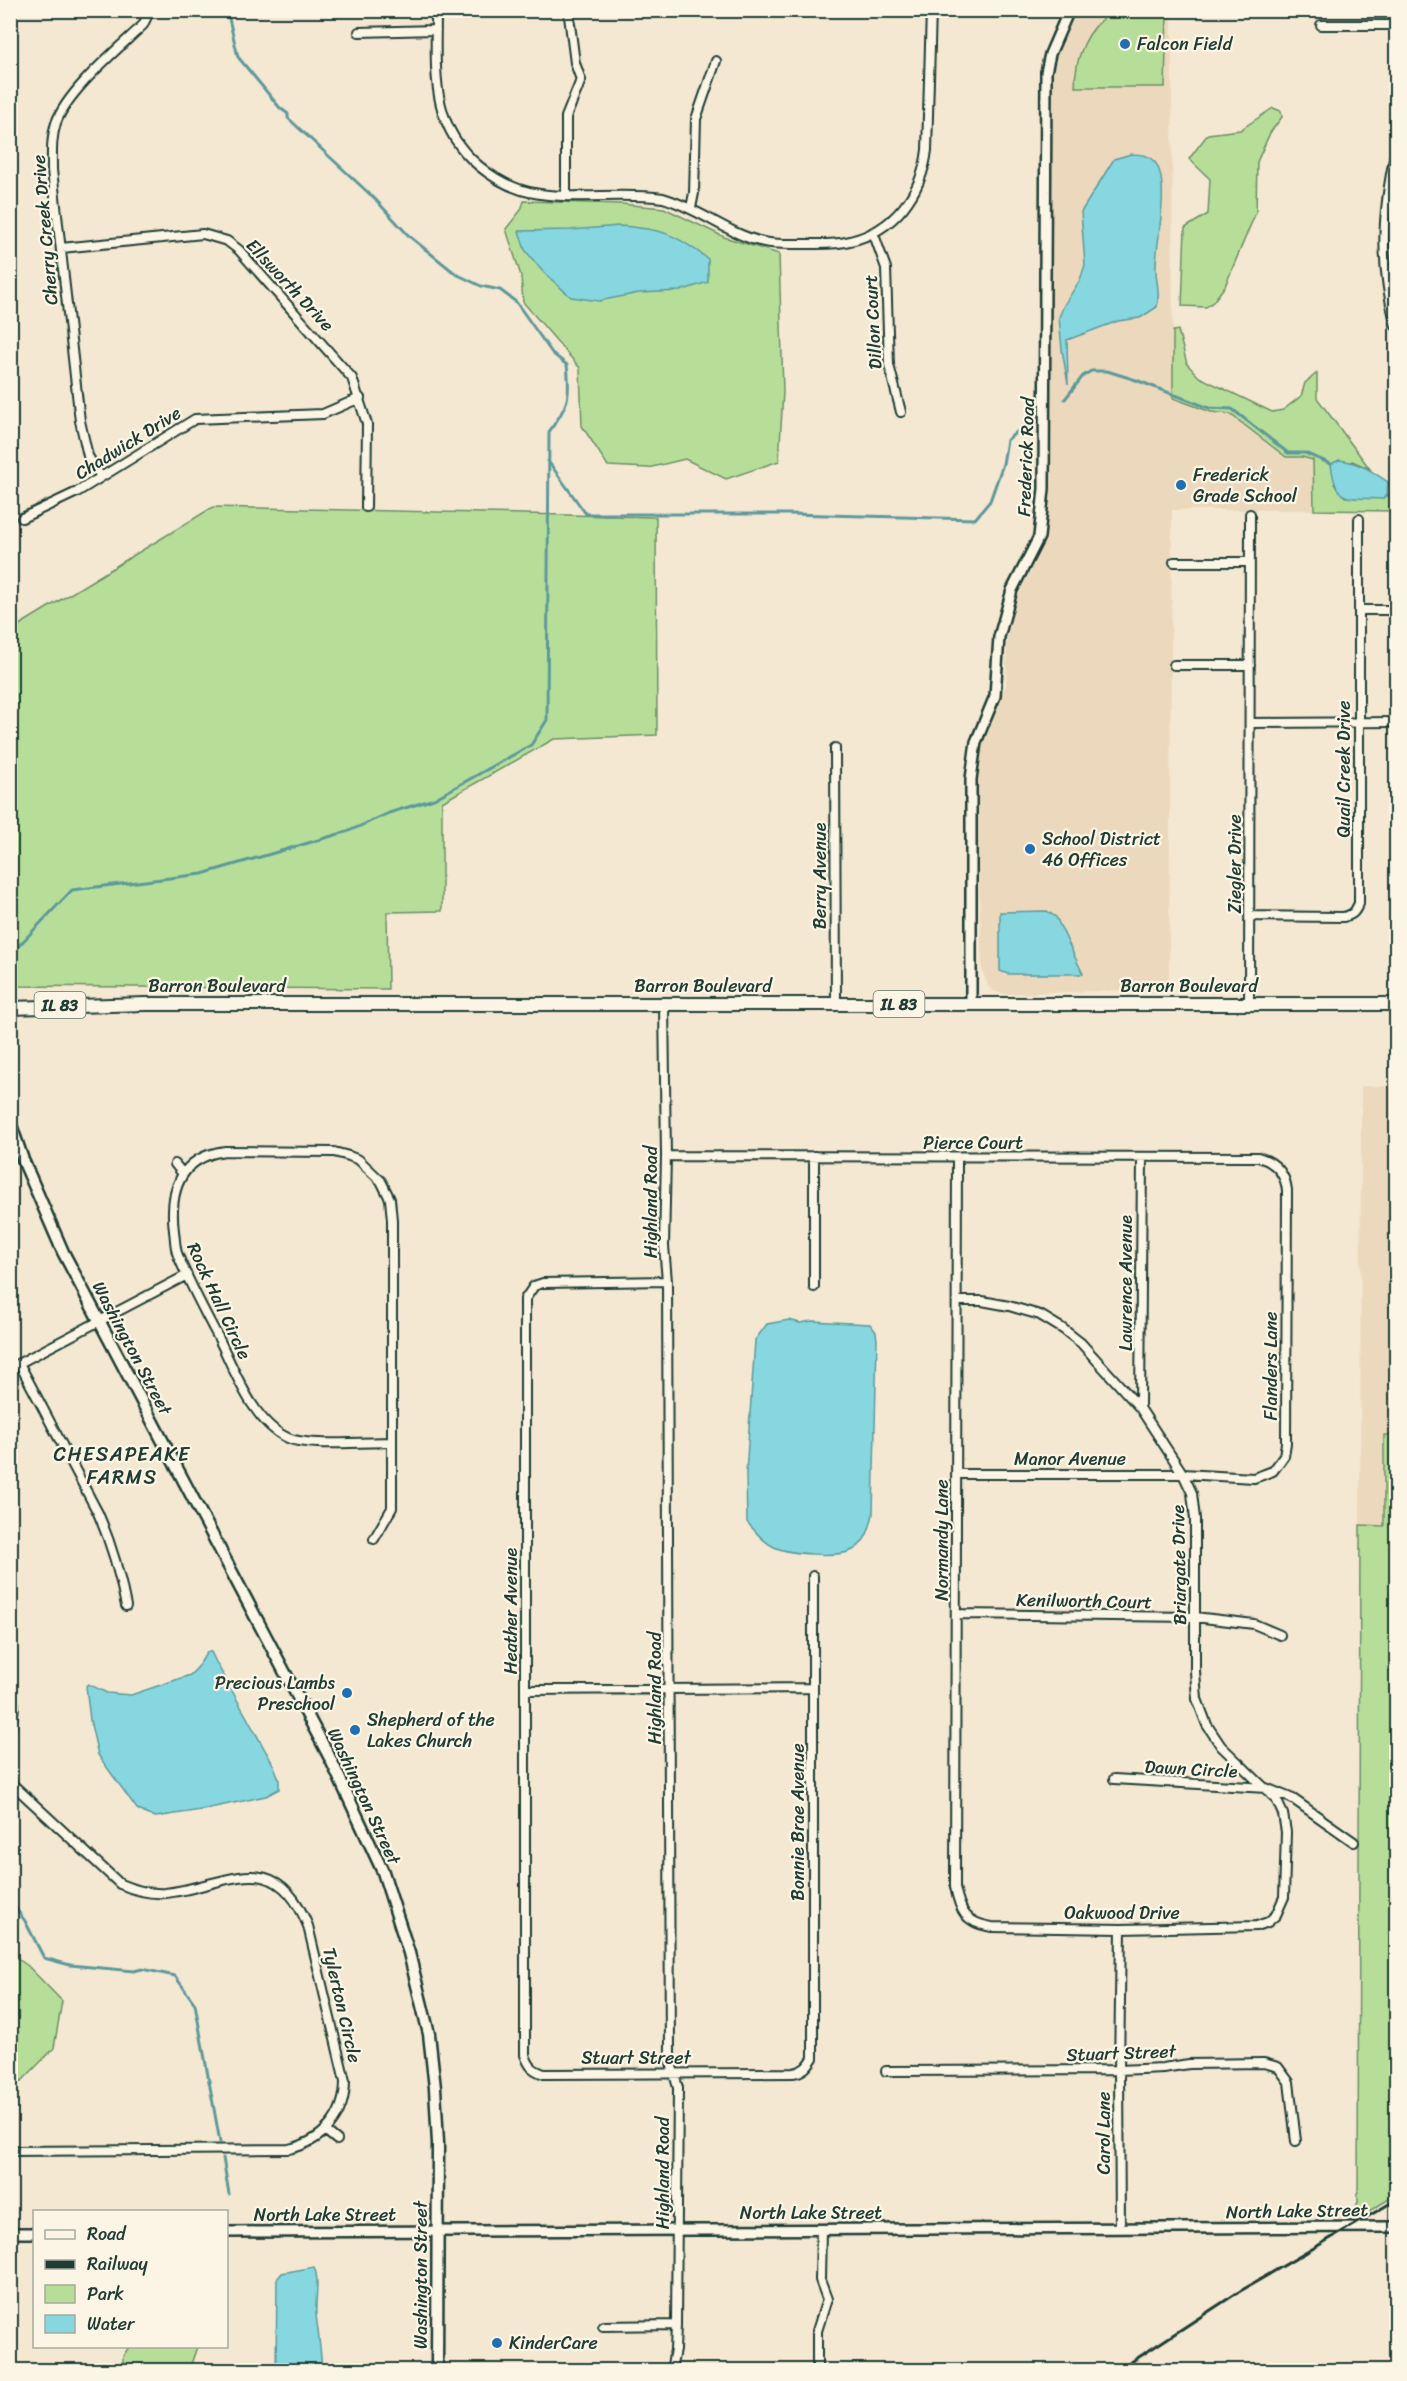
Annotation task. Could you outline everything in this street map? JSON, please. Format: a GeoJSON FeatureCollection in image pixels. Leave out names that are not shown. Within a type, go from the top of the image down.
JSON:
{"type":"FeatureCollection","features":[{"type":"Feature","properties":{"kind":"main road","name":"Barron Boulevard"},"geometry":{"type":"LineString","coordinates":[[10,1008],[145,1004],[1396,1005]]}},
{"type":"Feature","properties":{"kind":"main road","name":"Washington Street"},"geometry":{"type":"LineString","coordinates":[[10,1122],[23,1160],[63,1252],[331,1760],[382,1872],[409,1953],[429,2034],[438,2143],[437,2370]]}},
{"type":"Feature","properties":{"kind":"street","name":"Cherry Creek Drive"},"geometry":{"type":"LineString","coordinates":[[101,477],[88,456],[82,438],[52,170],[52,144],[56,125],[63,109],[76,92],[143,25],[150,10]]}},
{"type":"Feature","properties":{"kind":"street"},"geometry":{"type":"LineString","coordinates":[[436,10],[436,76],[439,100],[446,124],[457,143],[491,176],[511,187],[540,194],[650,196],[691,208],[734,233],[775,244],[836,244],[859,239],[882,228],[900,212],[916,191],[927,150],[931,10]]}},
{"type":"Feature","properties":{"kind":"street","name":"Frederick Road"},"geometry":{"type":"LineString","coordinates":[[971,1004],[971,779],[975,748],[995,696],[999,637],[1012,590],[1039,537],[1044,489],[1046,72],[1050,54],[1069,10]]}},
{"type":"Feature","properties":{"kind":"street"},"geometry":{"type":"LineString","coordinates":[[566,196],[566,117],[581,80],[575,63],[569,16]]}},
{"type":"Feature","properties":{"kind":"street"},"geometry":{"type":"LineString","coordinates":[[1321,25],[1396,25]]}},
{"type":"Feature","properties":{"kind":"street"},"geometry":{"type":"LineString","coordinates":[[359,32],[436,30]]}},
{"type":"Feature","properties":{"kind":"street"},"geometry":{"type":"LineString","coordinates":[[691,208],[694,193],[696,119],[716,61]]}},
{"type":"Feature","properties":{"kind":"street"},"geometry":{"type":"LineString","coordinates":[[1396,149],[1385,209],[1384,262],[1388,295],[1396,326]]}},
{"type":"Feature","properties":{"kind":"street","name":"Dillon Court"},"geometry":{"type":"LineString","coordinates":[[873,232],[886,268],[889,365],[901,412]]}},
{"type":"Feature","properties":{"kind":"street","name":"Ellsworth Drive"},"geometry":{"type":"LineString","coordinates":[[61,248],[203,234],[227,242],[239,250],[352,378],[367,424],[366,507]]}},
{"type":"Feature","properties":{"kind":"street","name":"Chadwick Drive"},"geometry":{"type":"LineString","coordinates":[[22,518],[77,492],[195,419],[323,414],[360,398]]}},
{"type":"Feature","properties":{"kind":"street","name":"Ziegler Drive"},"geometry":{"type":"LineString","coordinates":[[1249,1004],[1250,514]]}},
{"type":"Feature","properties":{"kind":"street","name":"Quail Creek Drive"},"geometry":{"type":"LineString","coordinates":[[1250,916],[1343,917],[1356,911],[1359,903],[1359,519]]}},
{"type":"Feature","properties":{"kind":"street"},"geometry":{"type":"LineString","coordinates":[[1174,562],[1250,562]]}},
{"type":"Feature","properties":{"kind":"street"},"geometry":{"type":"LineString","coordinates":[[1360,610],[1396,610]]}},
{"type":"Feature","properties":{"kind":"street"},"geometry":{"type":"LineString","coordinates":[[1174,665],[1250,665]]}},
{"type":"Feature","properties":{"kind":"street"},"geometry":{"type":"LineString","coordinates":[[1251,723],[1396,722]]}},
{"type":"Feature","properties":{"kind":"street","name":"Berry Avenue"},"geometry":{"type":"LineString","coordinates":[[835,748],[836,1004]]}},
{"type":"Feature","properties":{"kind":"street","name":"Highland Road"},"geometry":{"type":"LineString","coordinates":[[664,1004],[666,1156],[664,1246],[668,1281],[670,2059],[678,2088],[676,2325],[671,2370]]}},
{"type":"Feature","properties":{"kind":"street"},"geometry":{"type":"LineString","coordinates":[[175,1164],[183,1174],[204,1157],[225,1151],[334,1152],[360,1160],[376,1169],[390,1199],[392,1220],[392,1508],[374,1539]]}},
{"type":"Feature","properties":{"kind":"street","name":"Pierce Court"},"geometry":{"type":"LineString","coordinates":[[666,1156],[1258,1157],[1277,1167]]}},
{"type":"Feature","properties":{"kind":"street"},"geometry":{"type":"LineString","coordinates":[[814,1156],[814,1287]]}},
{"type":"Feature","properties":{"kind":"street","name":"Normandy Lane"},"geometry":{"type":"LineString","coordinates":[[957,1158],[955,1887],[959,1906],[968,1918]]}},
{"type":"Feature","properties":{"kind":"street","name":"Lawrence Avenue"},"geometry":{"type":"LineString","coordinates":[[1140,1408],[1142,1158]]}},
{"type":"Feature","properties":{"kind":"street","name":"Flanders Lane"},"geometry":{"type":"LineString","coordinates":[[1183,1474],[1254,1478],[1273,1471],[1284,1456],[1286,1443],[1287,1190],[1286,1180],[1277,1167]]}},
{"type":"Feature","properties":{"kind":"street","name":"Rock Hall Circle"},"geometry":{"type":"LineString","coordinates":[[183,1174],[176,1184],[171,1212],[176,1251],[254,1407],[266,1423],[289,1438],[304,1442],[392,1442]]}},
{"type":"Feature","properties":{"kind":"street"},"geometry":{"type":"LineString","coordinates":[[10,1368],[187,1275]]}},
{"type":"Feature","properties":{"kind":"street","name":"Heather Avenue"},"geometry":{"type":"LineString","coordinates":[[535,2071],[529,2066],[525,2055],[525,1299],[534,1286],[543,1283],[668,1281]]}},
{"type":"Feature","properties":{"kind":"street","name":"Briargate Drive"},"geometry":{"type":"LineString","coordinates":[[958,1301],[982,1301],[1009,1306],[1040,1315],[1063,1329],[1081,1343],[1140,1408],[1183,1474],[1192,1493],[1195,1519],[1197,1699],[1207,1725],[1221,1746],[1266,1788],[1276,1799],[1283,1814],[1286,1832],[1286,1882],[1284,1897],[1276,1915]]}},
{"type":"Feature","properties":{"kind":"street"},"geometry":{"type":"LineString","coordinates":[[20,1363],[98,1513],[121,1577],[126,1606]]}},
{"type":"Feature","properties":{"kind":"street","name":"Manor Avenue"},"geometry":{"type":"LineString","coordinates":[[957,1474],[1183,1474]]}},
{"type":"Feature","properties":{"kind":"street","name":"Bonnie Brae Avenue"},"geometry":{"type":"LineString","coordinates":[[808,2066],[813,2058],[815,2030],[813,1576]]}},
{"type":"Feature","properties":{"kind":"street","name":"Kenilworth Court"},"geometry":{"type":"LineString","coordinates":[[957,1614],[1195,1617],[1254,1624],[1280,1635]]}},
{"type":"Feature","properties":{"kind":"street"},"geometry":{"type":"LineString","coordinates":[[10,1682],[14,1706],[10,1737]]}},
{"type":"Feature","properties":{"kind":"street"},"geometry":{"type":"LineString","coordinates":[[526,1690],[812,1688]]}},
{"type":"Feature","properties":{"kind":"street","name":"Dawn Circle"},"geometry":{"type":"LineString","coordinates":[[1114,1779],[1266,1788]]}},
{"type":"Feature","properties":{"kind":"street","name":"Tylerton Circle"},"geometry":{"type":"LineString","coordinates":[[10,1782],[120,1884],[136,1891],[166,1893],[235,1876],[249,1875],[276,1882],[291,1895],[300,1905],[308,1926],[345,2081],[342,2106],[326,2131],[302,2146],[289,2149],[10,2151]]}},
{"type":"Feature","properties":{"kind":"street","name":"Briargate Drive"},"geometry":{"type":"LineString","coordinates":[[1266,1788],[1293,1799],[1354,1842]]}},
{"type":"Feature","properties":{"kind":"street","name":"Oakwood Drive"},"geometry":{"type":"LineString","coordinates":[[968,1918],[974,1923],[992,1927],[1121,1929],[1257,1926],[1268,1922],[1276,1915]]}},
{"type":"Feature","properties":{"kind":"street","name":"Carol Lane"},"geometry":{"type":"LineString","coordinates":[[1120,2228],[1121,1929]]}},
{"type":"Feature","properties":{"kind":"street","name":"Stuart Street"},"geometry":{"type":"LineString","coordinates":[[886,2071],[1119,2070],[1264,2062],[1278,2067],[1289,2082],[1296,2141]]}},
{"type":"Feature","properties":{"kind":"street","name":"Stuart Street"},"geometry":{"type":"LineString","coordinates":[[535,2071],[544,2074],[792,2073],[799,2072],[808,2066]]}},
{"type":"Feature","properties":{"kind":"street"},"geometry":{"type":"LineString","coordinates":[[326,2131],[337,2140]]}},
{"type":"Feature","properties":{"kind":"street","name":"North Lake Street"},"geometry":{"type":"LineString","coordinates":[[228,2232],[1396,2227]]}},
{"type":"Feature","properties":{"kind":"street"},"geometry":{"type":"LineString","coordinates":[[817,2370],[818,2331],[828,2299],[820,2280],[821,2230]]}},
{"type":"Feature","properties":{"kind":"street"},"geometry":{"type":"LineString","coordinates":[[10,2233],[33,2233]]}},
{"type":"Feature","properties":{"kind":"street"},"geometry":{"type":"LineString","coordinates":[[603,2326],[676,2325]]}},
{"type":"Feature","properties":{"kind":"shaded area","name":"Frederick Grade School"},"geometry":{"type":"Polygon","coordinates":[[[1076,11],[1172,11],[1173,398],[1211,412],[1230,414],[1286,456],[1313,460],[1314,510],[1172,510],[1169,989],[1004,994],[993,991],[988,986],[982,970],[975,774],[981,745],[989,732],[1006,685],[1007,637],[1016,600],[1041,549],[1048,528],[1052,76],[1061,43],[1076,11]]]}},
{"type":"Feature","properties":{"kind":"shaded area"},"geometry":{"type":"Polygon","coordinates":[[[1361,1086],[1396,1086],[1396,1526],[1360,1525],[1361,1086]]]}},
{"type":"Feature","properties":{"kind":"green space","name":"Falcon Field"},"geometry":{"type":"Polygon","coordinates":[[[1113,11],[1167,11],[1165,87],[1075,87],[1077,64],[1084,44],[1096,26],[1113,11]]]}},
{"type":"Feature","properties":{"kind":"green space"},"geometry":{"type":"Polygon","coordinates":[[[1273,108],[1281,111],[1282,117],[1270,133],[1257,162],[1256,212],[1225,286],[1213,302],[1206,307],[1182,306],[1185,228],[1208,214],[1210,179],[1189,159],[1208,134],[1240,130],[1273,108]]]}},
{"type":"Feature","properties":{"kind":"green space"},"geometry":{"type":"Polygon","coordinates":[[[524,201],[621,204],[664,208],[724,237],[779,254],[783,392],[779,461],[726,479],[685,459],[648,468],[608,466],[582,426],[580,368],[523,302],[521,276],[506,229],[521,210],[524,201]]]}},
{"type":"Feature","properties":{"kind":"green space"},"geometry":{"type":"Polygon","coordinates":[[[1178,330],[1187,364],[1199,377],[1272,412],[1283,410],[1301,396],[1305,383],[1317,373],[1317,398],[1370,469],[1352,461],[1334,484],[1345,497],[1387,494],[1388,482],[1396,489],[1396,511],[1314,510],[1313,460],[1286,457],[1230,414],[1211,412],[1173,398],[1173,331],[1178,330]]]}},
{"type":"Feature","properties":{"kind":"green space"},"geometry":{"type":"Polygon","coordinates":[[[213,507],[656,517],[657,735],[554,739],[442,802],[442,911],[387,912],[388,989],[11,986],[11,630],[213,507]]]}},
{"type":"Feature","properties":{"kind":"green space"},"geometry":{"type":"Polygon","coordinates":[[[1384,1435],[1396,1435],[1396,2195],[1366,2213],[1354,2212],[1358,2202],[1360,1525],[1384,1526],[1384,1435]]]}},
{"type":"Feature","properties":{"kind":"green space"},"geometry":{"type":"Polygon","coordinates":[[[11,1954],[28,1966],[62,2001],[54,2048],[23,2080],[11,2087],[11,1954]]]}},
{"type":"Feature","properties":{"kind":"green space"},"geometry":{"type":"Polygon","coordinates":[[[128,2348],[197,2348],[189,2370],[123,2370],[123,2356],[128,2348]]]}},
{"type":"Feature","properties":{"kind":"water"},"geometry":{"type":"Polygon","coordinates":[[[1131,154],[1151,158],[1159,169],[1162,210],[1156,266],[1157,307],[1140,318],[1118,321],[1067,340],[1068,384],[1059,317],[1080,280],[1085,265],[1081,212],[1114,159],[1131,154]]]}},
{"type":"Feature","properties":{"kind":"water"},"geometry":{"type":"Polygon","coordinates":[[[619,226],[657,231],[686,243],[708,259],[708,282],[680,291],[639,293],[599,301],[571,297],[543,272],[525,250],[519,231],[619,226]]]}},
{"type":"Feature","properties":{"kind":"water"},"geometry":{"type":"Polygon","coordinates":[[[1339,460],[1359,465],[1388,482],[1387,494],[1383,499],[1352,498],[1340,493],[1333,477],[1331,464],[1339,460]]]}},
{"type":"Feature","properties":{"kind":"water"},"geometry":{"type":"Polygon","coordinates":[[[1047,911],[1056,917],[1083,974],[1008,974],[1000,971],[1000,912],[1047,911]]]}},
{"type":"Feature","properties":{"kind":"water"},"geometry":{"type":"Polygon","coordinates":[[[789,1320],[800,1323],[812,1321],[870,1324],[876,1332],[873,1514],[864,1539],[853,1550],[846,1552],[813,1554],[791,1552],[774,1547],[759,1536],[747,1522],[746,1473],[755,1340],[767,1324],[789,1320]]]}},
{"type":"Feature","properties":{"kind":"water"},"geometry":{"type":"Polygon","coordinates":[[[207,1652],[211,1652],[274,1766],[279,1779],[279,1789],[266,1796],[201,1810],[156,1817],[148,1815],[137,1809],[98,1755],[90,1720],[86,1686],[88,1684],[107,1693],[131,1695],[190,1675],[207,1652]]]}},
{"type":"Feature","properties":{"kind":"water"},"geometry":{"type":"Polygon","coordinates":[[[314,2267],[317,2278],[316,2314],[322,2370],[276,2370],[277,2279],[282,2273],[314,2267]]]}},
{"type":"Feature","properties":{"kind":"waterway"},"geometry":{"type":"LineString","coordinates":[[10,955],[72,890],[202,874],[349,831],[389,813],[434,799],[531,745],[547,720],[549,432],[567,401],[569,386],[567,365],[552,353],[516,302],[500,290],[481,286],[456,274],[409,236],[375,199],[288,118],[288,114],[280,108],[238,57],[227,10]]}},
{"type":"Feature","properties":{"kind":"waterway"},"geometry":{"type":"LineString","coordinates":[[1065,399],[1083,376],[1091,371],[1107,371],[1209,408],[1232,409],[1288,453],[1305,453],[1331,464]]}},
{"type":"Feature","properties":{"kind":"waterway"},"geometry":{"type":"LineString","coordinates":[[548,461],[586,514],[789,514],[975,519],[990,501],[1003,464],[1007,440],[1030,421]]}},
{"type":"Feature","properties":{"kind":"waterway"},"geometry":{"type":"LineString","coordinates":[[1387,494],[1396,503]]}},
{"type":"Feature","properties":{"kind":"waterway"},"geometry":{"type":"LineString","coordinates":[[10,1900],[25,1921],[44,1958],[70,1965],[134,1971],[142,1969],[175,1976],[195,2004],[220,2142]]}},
{"type":"Feature","properties":{"kind":"waterway"},"geometry":{"type":"LineString","coordinates":[[223,2158],[229,2194]]}},
{"type":"Feature","properties":{"kind":"railway"},"geometry":{"type":"LineString","coordinates":[[1119,2370],[1237,2293],[1396,2200]]}},
{"type":"Feature","properties":{"kind":"place","name":"Falcon Field"},"geometry":{"type":"Point","coordinates":[1125,44]}},
{"type":"Feature","properties":{"kind":"place","name":"Frederick Grade School"},"geometry":{"type":"Point","coordinates":[1181,485]}},
{"type":"Feature","properties":{"kind":"place","name":"School District 46 Offices"},"geometry":{"type":"Point","coordinates":[1030,849]}},
{"type":"Feature","properties":{"kind":"place","name":"Precious Lambs Preschool"},"geometry":{"type":"Point","coordinates":[347,1693]}},
{"type":"Feature","properties":{"kind":"place","name":"Shepherd of the Lakes Church"},"geometry":{"type":"Point","coordinates":[355,1730]}},
{"type":"Feature","properties":{"kind":"place","name":"KinderCare"},"geometry":{"type":"Point","coordinates":[497,2343]}},
{"type":"Feature","properties":{"kind":"district","name":"CHESAPEAKE FARMS"},"geometry":{"type":"Point","coordinates":[122,1466]}}]}
